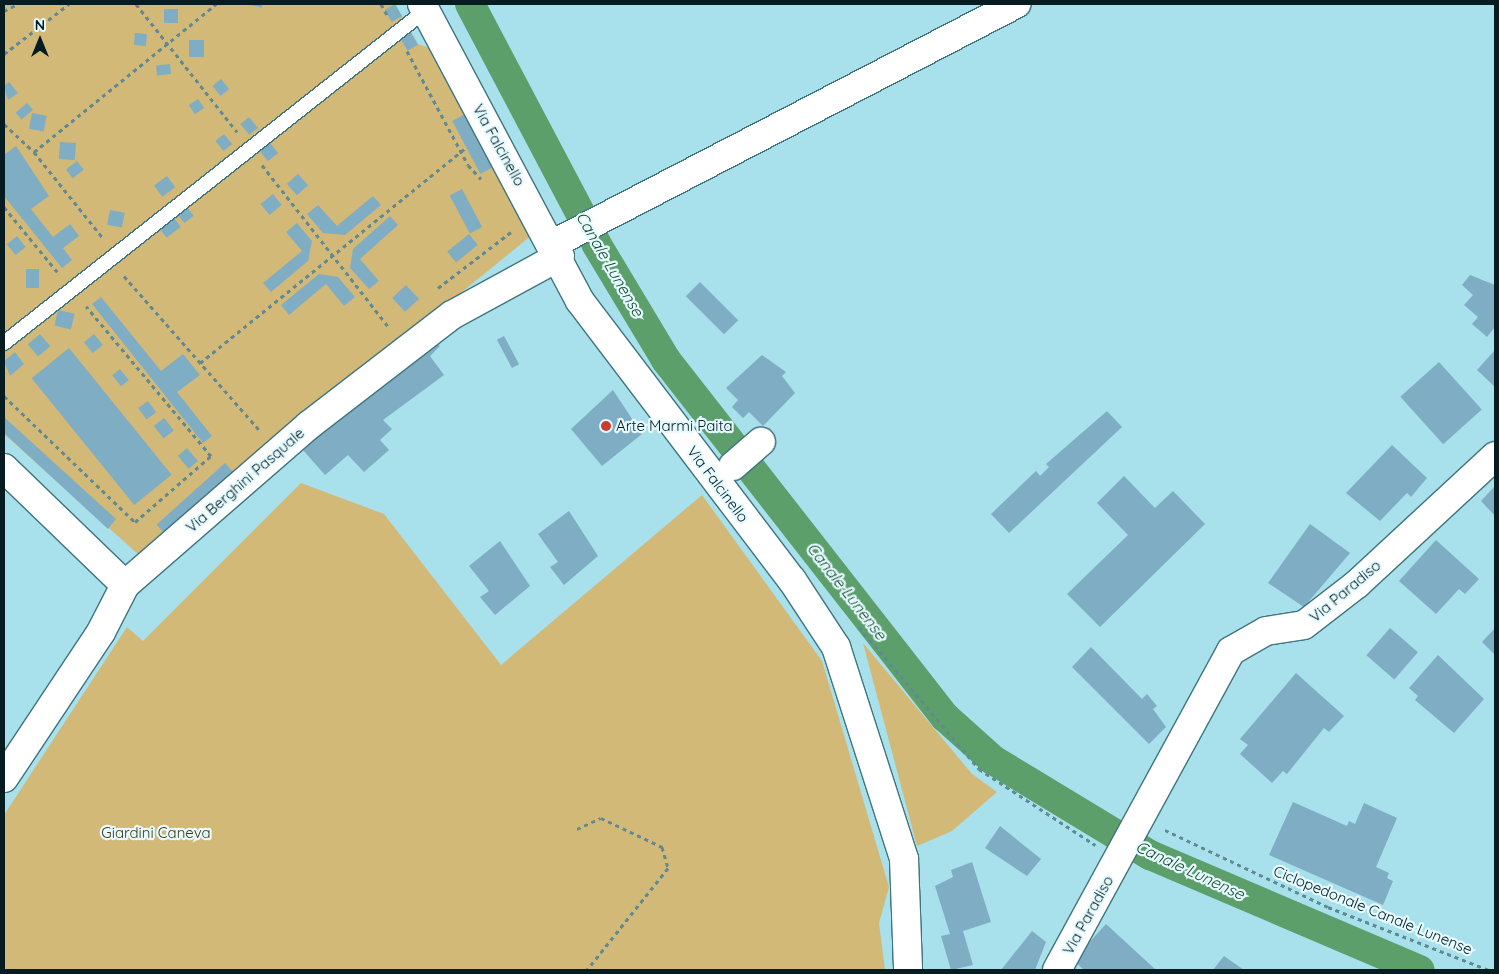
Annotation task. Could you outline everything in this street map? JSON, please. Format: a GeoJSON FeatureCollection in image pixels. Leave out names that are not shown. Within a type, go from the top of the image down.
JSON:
{"type":"FeatureCollection","features":[{"type":"Feature","properties":{"kind":"street","name":"Via Berghini Pasquale"},"geometry":{"type":"LineString","coordinates":[[4,778],[101,632],[125,585],[309,425],[452,315],[608,215],[1016,4]]}},
{"type":"Feature","properties":{"kind":"street","name":"Via Falcinello"},"geometry":{"type":"LineString","coordinates":[[424,7],[562,245],[580,301],[792,580],[836,647],[904,859],[908,970]]}},
{"type":"Feature","properties":{"kind":"street"},"geometry":{"type":"LineString","coordinates":[[735,464],[761,442]]}},
{"type":"Feature","properties":{"kind":"street","name":"Via Paradiso"},"geometry":{"type":"LineString","coordinates":[[1057,970],[1142,819],[1231,650],[1266,631],[1304,625],[1357,584],[1495,456]]}},
{"type":"Feature","properties":{"kind":"street"},"geometry":{"type":"LineString","coordinates":[[4,468],[125,585]]}},
{"type":"Feature","properties":{"kind":"lane"},"geometry":{"type":"LineString","coordinates":[[4,343],[114,258],[396,32],[424,7]]}},
{"type":"Feature","properties":{"kind":"path"},"geometry":{"type":"LineString","coordinates":[[4,10],[18,4]]}},
{"type":"Feature","properties":{"kind":"path"},"geometry":{"type":"LineString","coordinates":[[4,54],[69,4]]}},
{"type":"Feature","properties":{"kind":"path"},"geometry":{"type":"LineString","coordinates":[[34,152],[216,4]]}},
{"type":"Feature","properties":{"kind":"path"},"geometry":{"type":"LineString","coordinates":[[396,32],[460,150],[488,186]]}},
{"type":"Feature","properties":{"kind":"path"},"geometry":{"type":"LineString","coordinates":[[4,124],[34,152],[114,258],[260,432],[268,426]]}},
{"type":"Feature","properties":{"kind":"path"},"geometry":{"type":"LineString","coordinates":[[200,362],[460,150]]}},
{"type":"Feature","properties":{"kind":"path"},"geometry":{"type":"LineString","coordinates":[[4,207],[211,456],[135,522],[4,396]]}},
{"type":"Feature","properties":{"kind":"path"},"geometry":{"type":"LineString","coordinates":[[434,291],[512,232],[508,225]]}},
{"type":"Feature","properties":{"kind":"path"},"geometry":{"type":"LineString","coordinates":[[381,332],[396,320]]}},
{"type":"Feature","properties":{"kind":"path"},"geometry":{"type":"LineString","coordinates":[[852,618],[979,769],[1118,860]]}},
{"type":"Feature","properties":{"kind":"path"},"geometry":{"type":"LineString","coordinates":[[577,829],[601,818],[662,847],[668,868],[587,970]]}},
{"type":"Feature","properties":{"kind":"path","name":"Ciclopedonale Canale Lunense"},"geometry":{"type":"LineString","coordinates":[[1142,819],[1328,907],[1489,970]]}},
{"type":"Feature","properties":{"kind":"green space"},"geometry":{"type":"Polygon","coordinates":[[[4,4],[395,4],[418,44],[430,48],[532,235],[139,555],[4,434],[4,4]]]}},
{"type":"Feature","properties":{"kind":"green space","name":"Giardini Caneva"},"geometry":{"type":"Polygon","coordinates":[[[301,483],[384,514],[501,665],[702,495],[822,661],[889,887],[879,923],[885,970],[4,970],[4,815],[127,627],[143,641],[301,483]]]}},
{"type":"Feature","properties":{"kind":"green space"},"geometry":{"type":"Polygon","coordinates":[[[863,643],[972,774],[997,792],[952,831],[917,846],[863,643]]]}},
{"type":"Feature","properties":{"kind":"building"},"geometry":{"type":"Polygon","coordinates":[[[247,4],[262,4],[262,8],[247,4]]]}},
{"type":"Feature","properties":{"kind":"building"},"geometry":{"type":"Polygon","coordinates":[[[395,4],[402,16],[392,22],[385,10],[395,4]]]}},
{"type":"Feature","properties":{"kind":"building"},"geometry":{"type":"Polygon","coordinates":[[[164,9],[178,9],[178,23],[164,23],[164,9]]]}},
{"type":"Feature","properties":{"kind":"building"},"geometry":{"type":"Polygon","coordinates":[[[410,31],[418,45],[408,51],[400,37],[410,31]]]}},
{"type":"Feature","properties":{"kind":"building"},"geometry":{"type":"Polygon","coordinates":[[[135,33],[147,34],[146,46],[134,45],[135,33]]]}},
{"type":"Feature","properties":{"kind":"building"},"geometry":{"type":"Polygon","coordinates":[[[189,40],[204,40],[204,57],[189,57],[189,40]]]}},
{"type":"Feature","properties":{"kind":"building"},"geometry":{"type":"Polygon","coordinates":[[[170,64],[171,74],[157,75],[156,65],[170,64]]]}},
{"type":"Feature","properties":{"kind":"building"},"geometry":{"type":"Polygon","coordinates":[[[221,79],[229,89],[221,96],[212,86],[221,79]]]}},
{"type":"Feature","properties":{"kind":"building"},"geometry":{"type":"Polygon","coordinates":[[[9,82],[18,93],[8,100],[4,86],[9,82]]]}},
{"type":"Feature","properties":{"kind":"building"},"geometry":{"type":"Polygon","coordinates":[[[198,99],[204,108],[195,114],[189,105],[198,99]]]}},
{"type":"Feature","properties":{"kind":"building"},"geometry":{"type":"Polygon","coordinates":[[[27,103],[33,110],[22,120],[16,113],[27,103]]]}},
{"type":"Feature","properties":{"kind":"building"},"geometry":{"type":"Polygon","coordinates":[[[469,112],[497,165],[480,174],[452,121],[469,112]]]}},
{"type":"Feature","properties":{"kind":"building"},"geometry":{"type":"Polygon","coordinates":[[[32,113],[47,116],[44,132],[29,129],[32,113]]]}},
{"type":"Feature","properties":{"kind":"building"},"geometry":{"type":"Polygon","coordinates":[[[249,117],[258,128],[249,135],[240,124],[249,117]]]}},
{"type":"Feature","properties":{"kind":"building"},"geometry":{"type":"Polygon","coordinates":[[[224,134],[232,144],[224,151],[215,141],[224,134]]]}},
{"type":"Feature","properties":{"kind":"building"},"geometry":{"type":"Polygon","coordinates":[[[60,142],[76,143],[75,160],[59,159],[60,142]]]}},
{"type":"Feature","properties":{"kind":"building"},"geometry":{"type":"Polygon","coordinates":[[[270,143],[278,153],[268,161],[260,151],[270,143]]]}},
{"type":"Feature","properties":{"kind":"building"},"geometry":{"type":"Polygon","coordinates":[[[16,146],[49,196],[31,209],[53,237],[70,224],[79,236],[63,248],[72,260],[62,268],[4,196],[4,155],[16,146]]]}},
{"type":"Feature","properties":{"kind":"building"},"geometry":{"type":"Polygon","coordinates":[[[77,161],[84,170],[73,178],[66,170],[77,161]]]}},
{"type":"Feature","properties":{"kind":"building"},"geometry":{"type":"Polygon","coordinates":[[[298,174],[308,185],[297,195],[287,184],[298,174]]]}},
{"type":"Feature","properties":{"kind":"building"},"geometry":{"type":"Polygon","coordinates":[[[167,176],[175,187],[162,197],[154,185],[167,176]]]}},
{"type":"Feature","properties":{"kind":"building"},"geometry":{"type":"Polygon","coordinates":[[[462,189],[482,227],[470,234],[450,196],[462,189]]]}},
{"type":"Feature","properties":{"kind":"building"},"geometry":{"type":"Polygon","coordinates":[[[273,194],[282,205],[269,215],[261,204],[273,194]]]}},
{"type":"Feature","properties":{"kind":"building"},"geometry":{"type":"Polygon","coordinates":[[[373,196],[381,205],[345,235],[323,233],[307,214],[318,205],[337,226],[373,196]]]}},
{"type":"Feature","properties":{"kind":"building"},"geometry":{"type":"Polygon","coordinates":[[[187,207],[194,216],[184,223],[178,214],[187,207]]]}},
{"type":"Feature","properties":{"kind":"building"},"geometry":{"type":"Polygon","coordinates":[[[110,210],[125,213],[122,228],[107,225],[110,210]]]}},
{"type":"Feature","properties":{"kind":"building"},"geometry":{"type":"Polygon","coordinates":[[[390,216],[398,225],[360,259],[379,281],[369,289],[350,268],[353,249],[390,216]]]}},
{"type":"Feature","properties":{"kind":"building"},"geometry":{"type":"Polygon","coordinates":[[[174,218],[181,227],[167,238],[160,229],[174,218]]]}},
{"type":"Feature","properties":{"kind":"building"},"geometry":{"type":"Polygon","coordinates":[[[297,223],[312,241],[308,261],[271,292],[263,283],[302,251],[286,232],[297,223]]]}},
{"type":"Feature","properties":{"kind":"building"},"geometry":{"type":"Polygon","coordinates":[[[469,234],[478,245],[456,263],[447,252],[469,234]]]}},
{"type":"Feature","properties":{"kind":"building"},"geometry":{"type":"Polygon","coordinates":[[[17,236],[26,247],[16,255],[7,244],[17,236]]]}},
{"type":"Feature","properties":{"kind":"building"},"geometry":{"type":"Polygon","coordinates":[[[26,269],[39,269],[39,288],[26,288],[26,269]]]}},
{"type":"Feature","properties":{"kind":"building"},"geometry":{"type":"Polygon","coordinates":[[[319,274],[338,277],[355,297],[344,306],[326,284],[289,315],[281,305],[319,274]]]}},
{"type":"Feature","properties":{"kind":"building"},"geometry":{"type":"Polygon","coordinates":[[[1470,275],[1495,285],[1495,327],[1487,337],[1472,324],[1478,317],[1464,305],[1473,295],[1462,285],[1470,275]]]}},
{"type":"Feature","properties":{"kind":"building"},"geometry":{"type":"Polygon","coordinates":[[[700,282],[738,320],[724,334],[686,296],[700,282]]]}},
{"type":"Feature","properties":{"kind":"building"},"geometry":{"type":"Polygon","coordinates":[[[406,285],[419,299],[405,312],[392,298],[406,285]]]}},
{"type":"Feature","properties":{"kind":"building"},"geometry":{"type":"Polygon","coordinates":[[[101,297],[161,371],[183,354],[200,375],[177,392],[212,436],[203,443],[92,304],[101,297]]]}},
{"type":"Feature","properties":{"kind":"building"},"geometry":{"type":"Polygon","coordinates":[[[58,310],[75,314],[71,329],[54,326],[58,310]]]}},
{"type":"Feature","properties":{"kind":"building"},"geometry":{"type":"Polygon","coordinates":[[[40,334],[50,346],[38,357],[28,344],[40,334]]]}},
{"type":"Feature","properties":{"kind":"building"},"geometry":{"type":"Polygon","coordinates":[[[94,334],[103,345],[93,353],[84,342],[94,334]]]}},
{"type":"Feature","properties":{"kind":"building"},"geometry":{"type":"Polygon","coordinates":[[[504,336],[519,364],[512,368],[497,340],[504,336]]]}},
{"type":"Feature","properties":{"kind":"building"},"geometry":{"type":"Polygon","coordinates":[[[435,341],[440,346],[430,356],[444,375],[383,420],[392,429],[380,440],[389,450],[364,472],[348,455],[325,475],[302,449],[362,395],[435,341]]]}},
{"type":"Feature","properties":{"kind":"building"},"geometry":{"type":"Polygon","coordinates":[[[69,348],[172,475],[134,505],[32,378],[69,348]]]}},
{"type":"Feature","properties":{"kind":"building"},"geometry":{"type":"Polygon","coordinates":[[[1495,350],[1495,387],[1477,370],[1495,350]]]}},
{"type":"Feature","properties":{"kind":"building"},"geometry":{"type":"Polygon","coordinates":[[[15,352],[24,364],[10,376],[4,361],[15,352]]]}},
{"type":"Feature","properties":{"kind":"building"},"geometry":{"type":"Polygon","coordinates":[[[762,355],[786,372],[782,376],[795,393],[763,426],[749,412],[743,418],[732,407],[738,400],[726,388],[762,355]]]}},
{"type":"Feature","properties":{"kind":"building"},"geometry":{"type":"Polygon","coordinates":[[[1439,362],[1482,410],[1443,444],[1400,397],[1439,362]]]}},
{"type":"Feature","properties":{"kind":"building"},"geometry":{"type":"Polygon","coordinates":[[[120,369],[129,380],[121,386],[112,375],[120,369]]]}},
{"type":"Feature","properties":{"kind":"building","name":"Arte Marmi Paita"},"geometry":{"type":"Polygon","coordinates":[[[613,390],[642,434],[602,466],[571,429],[613,390]]]}},
{"type":"Feature","properties":{"kind":"building"},"geometry":{"type":"Polygon","coordinates":[[[148,401],[156,412],[147,419],[138,408],[148,401]]]}},
{"type":"Feature","properties":{"kind":"building"},"geometry":{"type":"Polygon","coordinates":[[[1107,411],[1122,427],[1009,533],[991,514],[1036,471],[1040,476],[1049,467],[1046,464],[1107,411]]]}},
{"type":"Feature","properties":{"kind":"building"},"geometry":{"type":"Polygon","coordinates":[[[4,417],[116,519],[108,529],[4,433],[4,417]]]}},
{"type":"Feature","properties":{"kind":"building"},"geometry":{"type":"Polygon","coordinates":[[[164,418],[174,431],[164,439],[154,426],[164,418]]]}},
{"type":"Feature","properties":{"kind":"building"},"geometry":{"type":"Polygon","coordinates":[[[1392,445],[1427,478],[1411,497],[1407,493],[1380,521],[1346,493],[1392,445]]]}},
{"type":"Feature","properties":{"kind":"building"},"geometry":{"type":"Polygon","coordinates":[[[187,448],[198,461],[189,469],[178,456],[187,448]]]}},
{"type":"Feature","properties":{"kind":"building"},"geometry":{"type":"Polygon","coordinates":[[[225,463],[235,474],[167,536],[157,525],[225,463]]]}},
{"type":"Feature","properties":{"kind":"building"},"geometry":{"type":"Polygon","coordinates":[[[1124,476],[1155,508],[1173,491],[1205,524],[1100,627],[1067,594],[1128,535],[1097,503],[1124,476]]]}},
{"type":"Feature","properties":{"kind":"building"},"geometry":{"type":"Polygon","coordinates":[[[1495,486],[1495,516],[1481,501],[1495,486]]]}},
{"type":"Feature","properties":{"kind":"building"},"geometry":{"type":"Polygon","coordinates":[[[569,511],[598,556],[564,585],[550,567],[558,562],[538,534],[569,511]]]}},
{"type":"Feature","properties":{"kind":"building"},"geometry":{"type":"Polygon","coordinates":[[[1310,524],[1350,553],[1304,607],[1268,583],[1310,524]]]}},
{"type":"Feature","properties":{"kind":"building"},"geometry":{"type":"Polygon","coordinates":[[[1436,540],[1479,579],[1465,594],[1459,589],[1436,614],[1399,581],[1436,540]]]}},
{"type":"Feature","properties":{"kind":"building"},"geometry":{"type":"Polygon","coordinates":[[[500,541],[530,586],[495,615],[480,597],[489,591],[469,566],[500,541]]]}},
{"type":"Feature","properties":{"kind":"building"},"geometry":{"type":"Polygon","coordinates":[[[1390,628],[1418,652],[1394,679],[1366,655],[1390,628]]]}},
{"type":"Feature","properties":{"kind":"building"},"geometry":{"type":"Polygon","coordinates":[[[1495,628],[1495,655],[1482,642],[1495,628]]]}},
{"type":"Feature","properties":{"kind":"building"},"geometry":{"type":"Polygon","coordinates":[[[1091,647],[1142,699],[1147,694],[1157,706],[1153,709],[1166,727],[1149,744],[1072,667],[1091,647]]]}},
{"type":"Feature","properties":{"kind":"building"},"geometry":{"type":"Polygon","coordinates":[[[1438,655],[1484,699],[1454,733],[1415,700],[1418,696],[1409,688],[1438,655]]]}},
{"type":"Feature","properties":{"kind":"building"},"geometry":{"type":"Polygon","coordinates":[[[1296,673],[1344,716],[1329,732],[1324,728],[1287,774],[1283,771],[1272,783],[1240,754],[1248,745],[1240,739],[1296,673]]]}},
{"type":"Feature","properties":{"kind":"building"},"geometry":{"type":"Polygon","coordinates":[[[1293,802],[1347,826],[1349,821],[1355,824],[1364,803],[1397,818],[1376,867],[1389,873],[1387,878],[1393,881],[1383,905],[1269,855],[1293,802]]]}},
{"type":"Feature","properties":{"kind":"building"},"geometry":{"type":"Polygon","coordinates":[[[1000,826],[1041,859],[1027,876],[985,848],[1000,826]]]}},
{"type":"Feature","properties":{"kind":"building"},"geometry":{"type":"Polygon","coordinates":[[[972,862],[991,922],[963,931],[973,965],[951,970],[941,936],[950,934],[935,886],[953,877],[951,870],[972,862]]]}},
{"type":"Feature","properties":{"kind":"building"},"geometry":{"type":"Polygon","coordinates":[[[1106,924],[1156,970],[1084,970],[1073,960],[1106,924]]]}},
{"type":"Feature","properties":{"kind":"building"},"geometry":{"type":"Polygon","coordinates":[[[1032,931],[1046,942],[1035,970],[1001,970],[1032,931]]]}},
{"type":"Feature","properties":{"kind":"building"},"geometry":{"type":"Polygon","coordinates":[[[1224,956],[1244,970],[1213,970],[1224,956]]]}},
{"type":"Feature","properties":{"kind":"waterway","name":"Canale Lunense"},"geometry":{"type":"LineString","coordinates":[[470,4],[597,245],[666,360],[945,717],[993,760],[1150,855],[1420,970]]}},
{"type":"Feature","properties":{"kind":"place","name":"Arte Marmi Paita"},"geometry":{"type":"Point","coordinates":[606,426]}}]}
